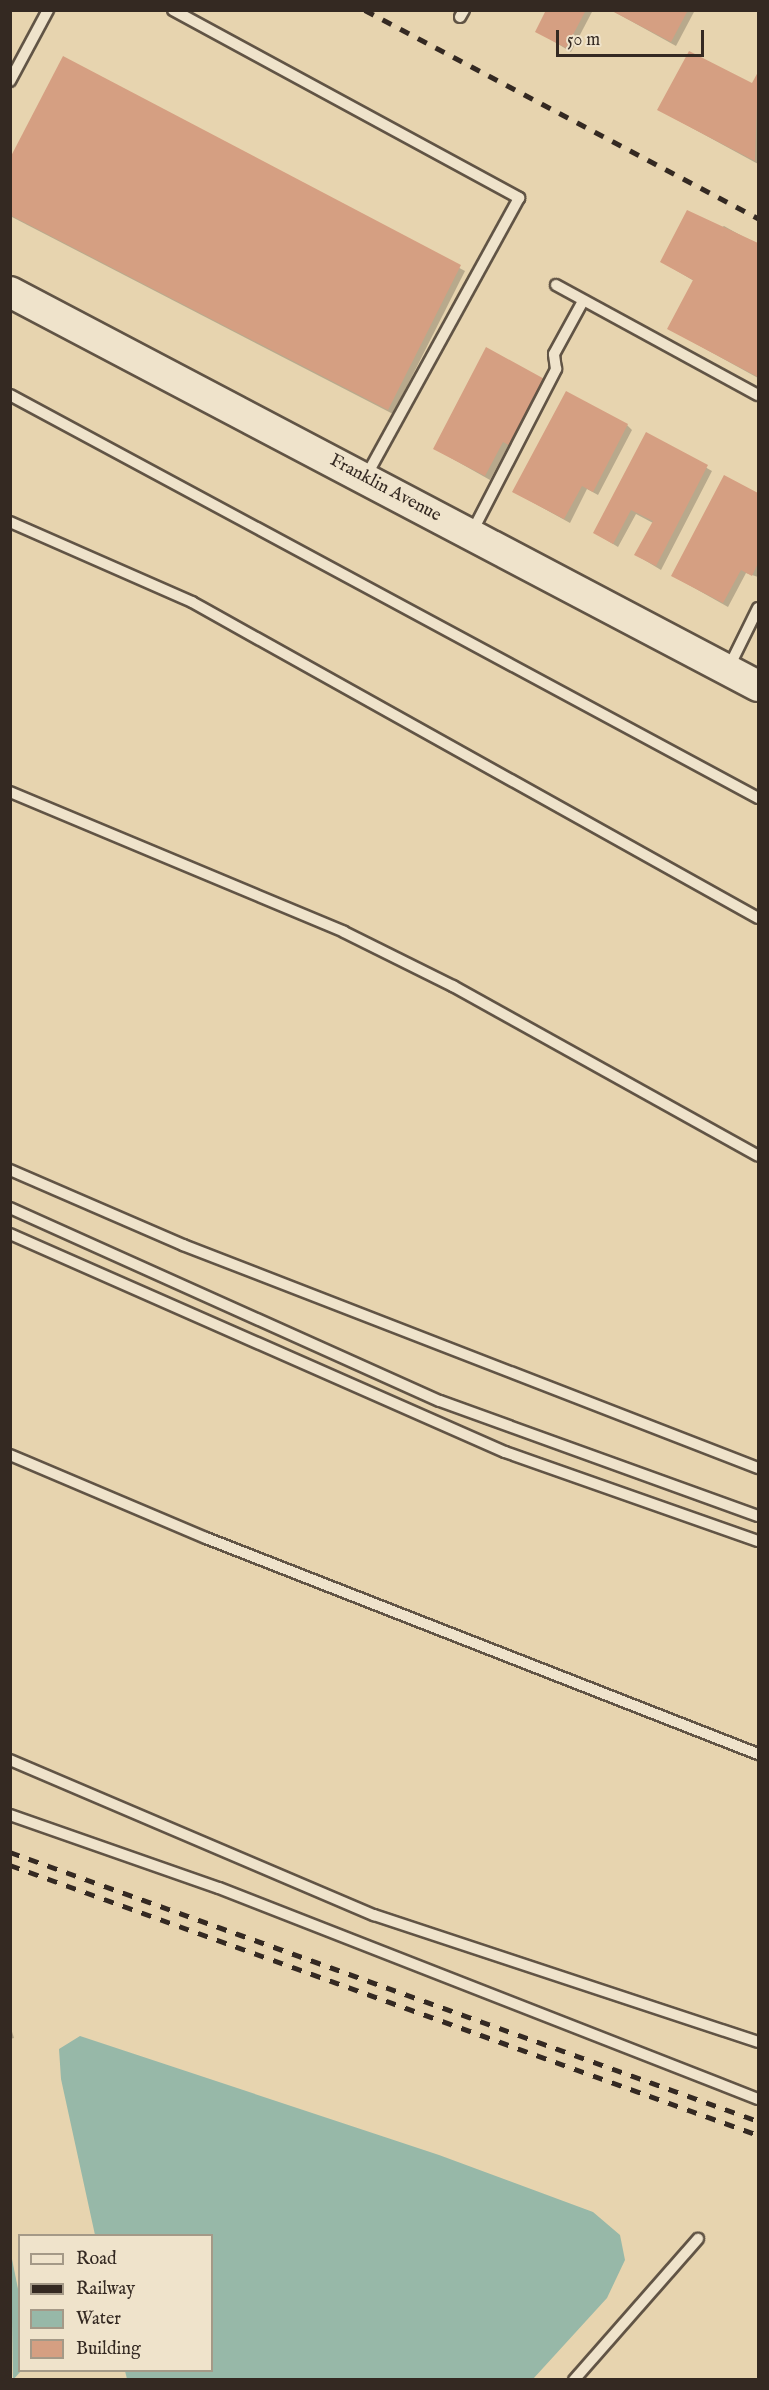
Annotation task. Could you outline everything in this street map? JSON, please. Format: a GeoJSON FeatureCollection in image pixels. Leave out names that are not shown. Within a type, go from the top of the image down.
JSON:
{"type":"FeatureCollection","features":[{"type":"Feature","properties":{"kind":"main road","name":"Franklin Avenue"},"geometry":{"type":"LineString","coordinates":[[10,292],[759,686]]}},
{"type":"Feature","properties":{"kind":"lane"},"geometry":{"type":"LineString","coordinates":[[10,81],[48,10]]}},
{"type":"Feature","properties":{"kind":"lane"},"geometry":{"type":"LineString","coordinates":[[172,10],[519,198],[364,478]]}},
{"type":"Feature","properties":{"kind":"lane"},"geometry":{"type":"LineString","coordinates":[[556,285],[759,395]]}},
{"type":"Feature","properties":{"kind":"lane"},"geometry":{"type":"LineString","coordinates":[[471,534],[556,369],[554,354],[583,301]]}},
{"type":"Feature","properties":{"kind":"lane"},"geometry":{"type":"LineString","coordinates":[[10,395],[759,798]]}},
{"type":"Feature","properties":{"kind":"lane"},"geometry":{"type":"LineString","coordinates":[[10,522],[192,602],[759,918]]}},
{"type":"Feature","properties":{"kind":"lane"},"geometry":{"type":"LineString","coordinates":[[728,669],[758,610]]}},
{"type":"Feature","properties":{"kind":"lane"},"geometry":{"type":"LineString","coordinates":[[10,792],[344,932],[453,986],[759,1156]]}},
{"type":"Feature","properties":{"kind":"lane"},"geometry":{"type":"LineString","coordinates":[[10,1170],[183,1245],[759,1468]]}},
{"type":"Feature","properties":{"kind":"lane"},"geometry":{"type":"LineString","coordinates":[[10,1208],[440,1401],[759,1516]]}},
{"type":"Feature","properties":{"kind":"lane"},"geometry":{"type":"LineString","coordinates":[[10,1234],[505,1452],[759,1541]]}},
{"type":"Feature","properties":{"kind":"lane"},"geometry":{"type":"LineString","coordinates":[[10,1455],[217,1542],[759,1754]]}},
{"type":"Feature","properties":{"kind":"lane"},"geometry":{"type":"LineString","coordinates":[[10,1760],[374,1915],[759,2042]]}},
{"type":"Feature","properties":{"kind":"lane"},"geometry":{"type":"LineString","coordinates":[[10,1815],[219,1888],[759,2098]]}},
{"type":"Feature","properties":{"kind":"lane"},"geometry":{"type":"LineString","coordinates":[[574,2379],[698,2239]]}},
{"type":"Feature","properties":{"kind":"water"},"geometry":{"type":"Polygon","coordinates":[[[80,2036],[439,2155],[593,2212],[620,2235],[625,2260],[607,2298],[533,2379],[127,2379],[125,2372],[213,2372],[213,2234],[95,2234],[61,2079],[59,2049],[80,2036]]]}},
{"type":"Feature","properties":{"kind":"water"},"geometry":{"type":"Polygon","coordinates":[[[11,2254],[18,2289],[18,2372],[20,2372],[13,2380],[11,2254]]]}},
{"type":"Feature","properties":{"kind":"building"},"geometry":{"type":"Polygon","coordinates":[[[546,10],[586,10],[566,48],[535,32],[546,10]]]}},
{"type":"Feature","properties":{"kind":"building"},"geometry":{"type":"Polygon","coordinates":[[[610,10],[688,10],[671,42],[610,10]]]}},
{"type":"Feature","properties":{"kind":"building"},"geometry":{"type":"Polygon","coordinates":[[[689,51],[752,83],[758,72],[755,161],[657,110],[689,51]]]}},
{"type":"Feature","properties":{"kind":"building"},"geometry":{"type":"Polygon","coordinates":[[[63,56],[461,265],[388,410],[10,215],[10,158],[63,56]]]}},
{"type":"Feature","properties":{"kind":"building"},"geometry":{"type":"Polygon","coordinates":[[[687,210],[758,243],[758,377],[667,329],[693,280],[660,262],[687,210]]]}},
{"type":"Feature","properties":{"kind":"building"},"geometry":{"type":"Polygon","coordinates":[[[486,347],[548,381],[514,448],[503,442],[485,476],[433,449],[486,347]]]}},
{"type":"Feature","properties":{"kind":"building"},"geometry":{"type":"Polygon","coordinates":[[[566,391],[628,424],[593,492],[582,486],[564,519],[512,492],[566,391]]]}},
{"type":"Feature","properties":{"kind":"building"},"geometry":{"type":"Polygon","coordinates":[[[646,432],[708,465],[656,566],[634,555],[653,521],[631,510],[613,544],[593,533],[646,432]]]}},
{"type":"Feature","properties":{"kind":"building"},"geometry":{"type":"Polygon","coordinates":[[[724,475],[758,493],[758,563],[752,576],[741,570],[723,603],[671,576],[724,475]]]}},
{"type":"Feature","properties":{"kind":"railway"},"geometry":{"type":"LineString","coordinates":[[365,10],[758,218]]}},
{"type":"Feature","properties":{"kind":"railway"},"geometry":{"type":"LineString","coordinates":[[10,1852],[758,2121]]}},
{"type":"Feature","properties":{"kind":"railway"},"geometry":{"type":"LineString","coordinates":[[10,1865],[758,2135]]}}]}
